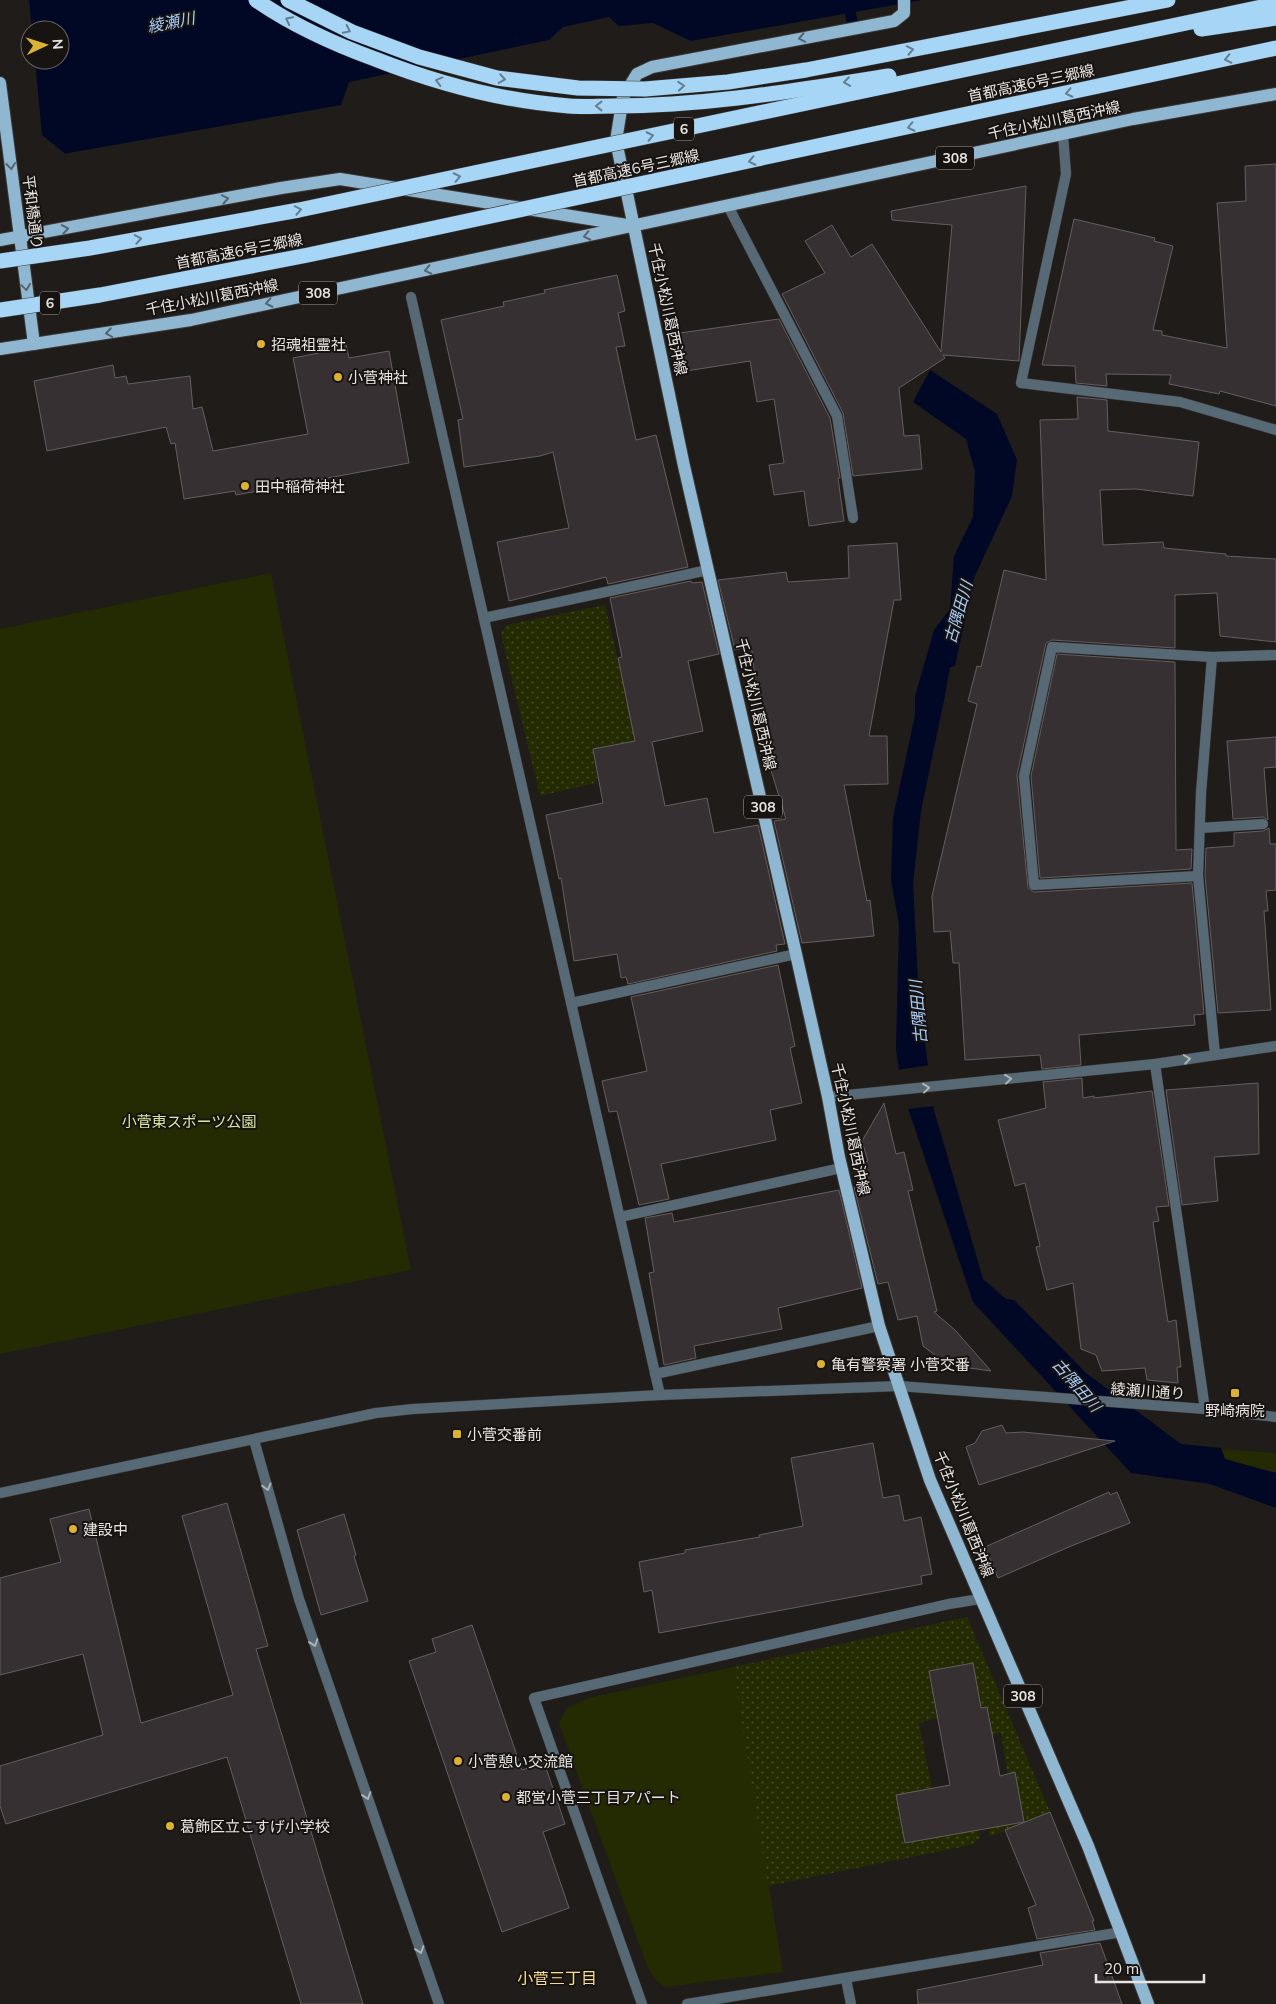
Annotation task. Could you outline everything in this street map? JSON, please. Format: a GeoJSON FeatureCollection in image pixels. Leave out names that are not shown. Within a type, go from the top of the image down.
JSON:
{"type":"FeatureCollection","features":[{"type":"Feature","properties":{"kind":"highway"},"geometry":{"type":"LineString","coordinates":[[256,0],[272,11],[343,47],[414,74],[496,96],[570,106],[645,106],[720,101],[1276,18]]}},
{"type":"Feature","properties":{"kind":"highway"},"geometry":{"type":"LineString","coordinates":[[288,0],[352,32],[385,45],[419,57],[497,78],[578,88],[645,89],[728,82],[806,70],[1168,0]]}},
{"type":"Feature","properties":{"kind":"highway","name":"首都高速6号三郷線"},"geometry":{"type":"LineString","coordinates":[[0,261],[90,248],[299,210],[1276,4]]}},
{"type":"Feature","properties":{"kind":"highway","name":"首都高速6号三郷線"},"geometry":{"type":"LineString","coordinates":[[0,310],[100,295],[308,255],[1276,48]]}},
{"type":"Feature","properties":{"kind":"main road","name":"千住小松川葛西沖線"},"geometry":{"type":"LineString","coordinates":[[904,0],[904,13],[894,21],[652,67],[637,74],[623,97],[616,140],[684,466],[828,1097],[841,1168],[879,1326],[930,1480],[1088,1846],[1148,2004]]}},
{"type":"Feature","properties":{"kind":"main road","name":"平和橋通り"},"geometry":{"type":"LineString","coordinates":[[0,82],[34,344]]}},
{"type":"Feature","properties":{"kind":"main road","name":"千住小松川葛西沖線"},"geometry":{"type":"LineString","coordinates":[[0,349],[191,320],[1133,119],[1276,94]]}},
{"type":"Feature","properties":{"kind":"main road","name":"千住小松川葛西沖線"},"geometry":{"type":"LineString","coordinates":[[0,240],[281,188],[340,179],[634,226]]}},
{"type":"Feature","properties":{"kind":"street"},"geometry":{"type":"LineString","coordinates":[[1063,134],[1066,174],[1021,382],[1180,402],[1276,430]]}},
{"type":"Feature","properties":{"kind":"street"},"geometry":{"type":"LineString","coordinates":[[728,206],[837,416],[853,518]]}},
{"type":"Feature","properties":{"kind":"street"},"geometry":{"type":"LineString","coordinates":[[411,297],[660,1395]]}},
{"type":"Feature","properties":{"kind":"street"},"geometry":{"type":"LineString","coordinates":[[484,618],[708,570]]}},
{"type":"Feature","properties":{"kind":"street"},"geometry":{"type":"LineString","coordinates":[[1198,876],[1034,885],[1024,776],[1052,647],[1212,657],[1276,655]]}},
{"type":"Feature","properties":{"kind":"street"},"geometry":{"type":"LineString","coordinates":[[1212,657],[1198,876],[1215,1055]]}},
{"type":"Feature","properties":{"kind":"street"},"geometry":{"type":"LineString","coordinates":[[1200,828],[1263,824]]}},
{"type":"Feature","properties":{"kind":"street"},"geometry":{"type":"LineString","coordinates":[[571,1003],[796,954]]}},
{"type":"Feature","properties":{"kind":"street"},"geometry":{"type":"LineString","coordinates":[[828,1097],[1155,1064],[1276,1046]]}},
{"type":"Feature","properties":{"kind":"street"},"geometry":{"type":"LineString","coordinates":[[1155,1064],[1205,1410]]}},
{"type":"Feature","properties":{"kind":"street"},"geometry":{"type":"LineString","coordinates":[[620,1217],[841,1168]]}},
{"type":"Feature","properties":{"kind":"street"},"geometry":{"type":"LineString","coordinates":[[655,1374],[879,1326]]}},
{"type":"Feature","properties":{"kind":"street","name":"綾瀬川通り"},"geometry":{"type":"LineString","coordinates":[[0,1493],[376,1413],[660,1395],[899,1386],[1276,1417]]}},
{"type":"Feature","properties":{"kind":"street"},"geometry":{"type":"LineString","coordinates":[[254,1440],[299,1599],[439,2004]]}},
{"type":"Feature","properties":{"kind":"street"},"geometry":{"type":"LineString","coordinates":[[642,2004],[534,1698],[980,1598]]}},
{"type":"Feature","properties":{"kind":"street"},"geometry":{"type":"LineString","coordinates":[[687,2004],[1122,1932]]}},
{"type":"Feature","properties":{"kind":"street"},"geometry":{"type":"LineString","coordinates":[[846,1979],[851,2004]]}},
{"type":"Feature","properties":{"kind":"green space","name":"小菅東スポーツ公園"},"geometry":{"type":"Polygon","coordinates":[[[271,573],[411,1270],[0,1354],[0,629],[271,573]]]}},
{"type":"Feature","properties":{"kind":"green space"},"geometry":{"type":"Polygon","coordinates":[[[605,605],[625,691],[652,742],[652,749],[619,755],[616,744],[593,749],[598,778],[595,783],[540,796],[501,634],[506,625],[605,605]]]}},
{"type":"Feature","properties":{"kind":"green space"},"geometry":{"type":"Polygon","coordinates":[[[1222,1449],[1276,1453],[1276,1472],[1234,1464],[1224,1458],[1222,1449]]]}},
{"type":"Feature","properties":{"kind":"green space"},"geometry":{"type":"Polygon","coordinates":[[[967,1617],[1050,1812],[989,1837],[987,1807],[1020,1800],[1015,1773],[1008,1774],[1001,1733],[992,1735],[987,1707],[981,1708],[973,1663],[930,1671],[938,1718],[919,1723],[932,1788],[896,1795],[905,1843],[978,1830],[980,1838],[971,1845],[768,1886],[733,1667],[967,1617]]]}},
{"type":"Feature","properties":{"kind":"green space"},"geometry":{"type":"Polygon","coordinates":[[[733,1667],[783,1972],[665,1987],[657,1981],[647,1966],[559,1723],[567,1708],[588,1698],[733,1667]]]}},
{"type":"Feature","properties":{"kind":"water","name":"綾瀬川"},"geometry":{"type":"Polygon","coordinates":[[[0,0],[922,0],[691,41],[653,23],[619,26],[609,17],[563,27],[549,40],[349,82],[341,105],[0,165],[0,0]]]}},
{"type":"Feature","properties":{"kind":"water"},"geometry":{"type":"Polygon","coordinates":[[[930,370],[997,414],[1017,460],[1012,496],[974,578],[955,666],[944,669],[940,687],[945,695],[921,811],[913,884],[919,999],[934,1110],[983,1279],[1006,1299],[1014,1300],[1086,1373],[1181,1444],[1221,1448],[1225,1459],[1276,1473],[1276,1508],[1210,1484],[1131,1473],[973,1302],[902,1090],[896,1049],[899,924],[891,880],[893,818],[915,715],[915,696],[934,630],[950,609],[954,556],[973,517],[975,472],[966,439],[913,402],[930,370]]]}},
{"type":"Feature","properties":{"kind":"pier"},"geometry":{"type":"Polygon","coordinates":[[[0,0],[29,0],[31,20],[20,20],[20,70],[36,70],[42,135],[68,156],[0,167],[0,0]]]}},
{"type":"Feature","properties":{"kind":"pier"},"geometry":{"type":"Polygon","coordinates":[[[930,1065],[936,1106],[906,1109],[900,1091],[897,1070],[930,1065]]]}},
{"type":"Feature","properties":{"kind":"building"},"geometry":{"type":"Polygon","coordinates":[[[1276,164],[1276,406],[1220,391],[1219,394],[1169,384],[1171,375],[1106,374],[1107,386],[1076,383],[1075,366],[1042,365],[1074,219],[1155,238],[1154,241],[1173,246],[1153,330],[1162,331],[1162,335],[1227,348],[1217,203],[1246,201],[1245,166],[1276,164]]]}},
{"type":"Feature","properties":{"kind":"building"},"geometry":{"type":"Polygon","coordinates":[[[1026,186],[1019,361],[943,355],[945,358],[899,388],[904,436],[919,435],[922,469],[853,476],[843,413],[782,294],[825,273],[805,241],[832,225],[851,257],[872,244],[941,352],[952,225],[892,220],[891,211],[1026,186]]]}},
{"type":"Feature","properties":{"kind":"building"},"geometry":{"type":"Polygon","coordinates":[[[617,275],[625,311],[618,313],[625,346],[616,347],[636,440],[656,435],[688,567],[608,584],[606,577],[509,601],[497,542],[569,528],[553,452],[540,456],[464,467],[458,420],[463,419],[441,320],[504,306],[503,302],[545,293],[544,290],[617,275]]]}},
{"type":"Feature","properties":{"kind":"building"},"geometry":{"type":"Polygon","coordinates":[[[779,319],[830,418],[840,478],[838,478],[844,521],[809,526],[804,491],[774,495],[769,465],[784,463],[774,399],[757,402],[750,361],[686,371],[680,333],[779,319]]]}},
{"type":"Feature","properties":{"kind":"building"},"geometry":{"type":"Polygon","coordinates":[[[346,344],[349,358],[389,351],[409,463],[236,495],[235,491],[184,499],[175,443],[171,444],[166,427],[47,451],[34,381],[113,365],[115,378],[126,376],[128,384],[190,376],[193,409],[202,407],[213,451],[308,434],[293,358],[319,353],[318,349],[346,344]]]}},
{"type":"Feature","properties":{"kind":"building"},"geometry":{"type":"Polygon","coordinates":[[[1077,397],[1107,400],[1108,431],[1199,442],[1193,496],[1136,489],[1100,490],[1103,545],[1163,542],[1164,548],[1226,554],[1226,556],[1276,559],[1276,642],[1220,636],[1217,593],[1175,595],[1175,648],[1052,640],[1046,643],[1017,775],[1028,888],[1034,892],[1192,883],[1204,1014],[1194,1015],[1195,1025],[1079,1035],[1081,1065],[1042,1069],[1040,1055],[965,1060],[959,963],[953,963],[950,931],[934,932],[932,896],[977,704],[968,701],[977,666],[981,667],[1004,570],[1046,580],[1040,420],[1078,419],[1077,397]]]}},
{"type":"Feature","properties":{"kind":"building"},"geometry":{"type":"Polygon","coordinates":[[[897,543],[901,600],[894,600],[869,736],[887,736],[888,784],[844,785],[867,901],[870,900],[874,936],[802,943],[774,821],[786,819],[762,741],[752,651],[750,651],[749,646],[735,650],[718,580],[786,572],[788,582],[849,578],[848,546],[897,543]]]}},
{"type":"Feature","properties":{"kind":"building"},"geometry":{"type":"Polygon","coordinates":[[[691,581],[692,583],[702,582],[719,654],[688,661],[703,731],[652,742],[665,806],[707,798],[714,833],[758,825],[785,944],[776,945],[777,951],[628,984],[626,977],[621,978],[617,954],[574,961],[561,878],[559,879],[546,815],[603,803],[593,749],[635,741],[618,658],[622,657],[610,598],[691,581]]]}},
{"type":"Feature","properties":{"kind":"building"},"geometry":{"type":"Polygon","coordinates":[[[1057,654],[1175,662],[1176,850],[1192,849],[1191,869],[1040,878],[1031,776],[1057,654]]]}},
{"type":"Feature","properties":{"kind":"building"},"geometry":{"type":"Polygon","coordinates":[[[1276,737],[1276,767],[1264,768],[1268,820],[1263,817],[1233,819],[1227,741],[1276,737]]]}},
{"type":"Feature","properties":{"kind":"building"},"geometry":{"type":"Polygon","coordinates":[[[1269,828],[1270,844],[1276,844],[1276,890],[1266,891],[1268,911],[1264,911],[1271,1010],[1218,1013],[1205,876],[1206,848],[1234,846],[1234,833],[1263,831],[1269,828]]]}},
{"type":"Feature","properties":{"kind":"building"},"geometry":{"type":"Polygon","coordinates":[[[778,965],[795,1046],[790,1048],[802,1103],[770,1110],[776,1140],[661,1164],[669,1199],[639,1205],[617,1111],[609,1112],[602,1081],[647,1071],[631,997],[778,965]]]}},
{"type":"Feature","properties":{"kind":"building"},"geometry":{"type":"Polygon","coordinates":[[[1082,1078],[1083,1098],[1152,1091],[1169,1206],[1156,1207],[1159,1221],[1153,1222],[1168,1322],[1176,1320],[1181,1367],[1177,1367],[1178,1383],[1147,1380],[1145,1368],[1102,1371],[1096,1355],[1081,1349],[1073,1283],[1047,1290],[1036,1247],[1040,1246],[1025,1183],[1015,1186],[998,1120],[1046,1108],[1043,1082],[1082,1078]]]}},
{"type":"Feature","properties":{"kind":"building"},"geometry":{"type":"Polygon","coordinates":[[[1258,1083],[1259,1154],[1214,1157],[1218,1201],[1182,1205],[1166,1090],[1258,1083]]]}},
{"type":"Feature","properties":{"kind":"building"},"geometry":{"type":"Polygon","coordinates":[[[884,1103],[896,1154],[904,1152],[913,1190],[908,1191],[937,1311],[934,1312],[955,1330],[991,1371],[948,1365],[923,1346],[917,1316],[898,1320],[888,1282],[878,1284],[854,1187],[866,1185],[861,1163],[868,1161],[862,1141],[884,1103]]]}},
{"type":"Feature","properties":{"kind":"building"},"geometry":{"type":"Polygon","coordinates":[[[839,1190],[862,1288],[778,1308],[782,1329],[694,1346],[696,1358],[664,1365],[649,1273],[654,1272],[645,1218],[672,1213],[674,1222],[839,1190]]]}},
{"type":"Feature","properties":{"kind":"building"},"geometry":{"type":"Polygon","coordinates":[[[1002,1425],[1006,1433],[1023,1432],[1115,1441],[979,1485],[966,1447],[975,1443],[982,1431],[1002,1425]]]}},
{"type":"Feature","properties":{"kind":"building"},"geometry":{"type":"Polygon","coordinates":[[[873,1443],[883,1498],[899,1495],[904,1521],[921,1517],[932,1574],[921,1576],[922,1584],[659,1633],[652,1590],[644,1592],[639,1562],[685,1553],[685,1550],[760,1537],[759,1535],[803,1526],[791,1458],[873,1443]]]}},
{"type":"Feature","properties":{"kind":"building"},"geometry":{"type":"Polygon","coordinates":[[[1109,1492],[1110,1495],[1117,1492],[1130,1523],[998,1578],[985,1547],[1109,1492]]]}},
{"type":"Feature","properties":{"kind":"building"},"geometry":{"type":"Polygon","coordinates":[[[227,1503],[268,1646],[256,1649],[363,2004],[301,2004],[227,1757],[6,1824],[0,1806],[0,1766],[103,1735],[83,1654],[0,1675],[0,1578],[61,1562],[50,1519],[89,1509],[141,1723],[233,1695],[182,1516],[227,1503]]]}},
{"type":"Feature","properties":{"kind":"building"},"geometry":{"type":"Polygon","coordinates":[[[344,1514],[356,1555],[354,1556],[368,1601],[321,1615],[297,1530],[344,1514]]]}},
{"type":"Feature","properties":{"kind":"building","name":"都営小菅三丁目アパート"},"geometry":{"type":"Polygon","coordinates":[[[472,1625],[522,1770],[544,1762],[565,1824],[543,1832],[569,1908],[502,1932],[409,1661],[436,1652],[432,1639],[472,1625]]]}},
{"type":"Feature","properties":{"kind":"building"},"geometry":{"type":"Polygon","coordinates":[[[973,1663],[981,1708],[987,1707],[1000,1776],[1015,1772],[1024,1822],[905,1843],[896,1795],[950,1785],[929,1671],[973,1663]]]}},
{"type":"Feature","properties":{"kind":"building"},"geometry":{"type":"Polygon","coordinates":[[[1050,1812],[1094,1921],[1092,1921],[1095,1930],[1037,1939],[1028,1908],[1036,1905],[1005,1830],[1050,1812]]]}},
{"type":"Feature","properties":{"kind":"building"},"geometry":{"type":"Polygon","coordinates":[[[1100,1943],[1122,2004],[918,2004],[917,1990],[1043,1965],[1040,1953],[1100,1943]]]}},
{"type":"Feature","properties":{"kind":"waterway","name":"古隅田川"},"geometry":{"type":"LineString","coordinates":[[848,0],[852,22]]}},
{"type":"Feature","properties":{"kind":"waterway","name":"古隅田川"},"geometry":{"type":"LineString","coordinates":[[938,702],[946,659]]}},
{"type":"Feature","properties":{"kind":"place","name":"招魂祖霊社"},"geometry":{"type":"Point","coordinates":[261,344]}},
{"type":"Feature","properties":{"kind":"place","name":"小菅神社"},"geometry":{"type":"Point","coordinates":[338,377]}},
{"type":"Feature","properties":{"kind":"place","name":"田中稲荷神社"},"geometry":{"type":"Point","coordinates":[245,486]}},
{"type":"Feature","properties":{"kind":"place","name":"亀有警察署 小菅交番"},"geometry":{"type":"Point","coordinates":[821,1364]}},
{"type":"Feature","properties":{"kind":"place","name":"野崎病院"},"geometry":{"type":"Point","coordinates":[1235,1393]}},
{"type":"Feature","properties":{"kind":"place","name":"小菅交番前"},"geometry":{"type":"Point","coordinates":[457,1434]}},
{"type":"Feature","properties":{"kind":"place","name":"建設中"},"geometry":{"type":"Point","coordinates":[73,1529]}},
{"type":"Feature","properties":{"kind":"place","name":"小菅憩い交流館"},"geometry":{"type":"Point","coordinates":[458,1761]}},
{"type":"Feature","properties":{"kind":"place","name":"都営小菅三丁目アパート"},"geometry":{"type":"Point","coordinates":[506,1797]}},
{"type":"Feature","properties":{"kind":"place","name":"葛飾区立こすげ小学校"},"geometry":{"type":"Point","coordinates":[170,1826]}},
{"type":"Feature","properties":{"kind":"district","name":"小菅三丁目"},"geometry":{"type":"Point","coordinates":[557,1978]}}]}
